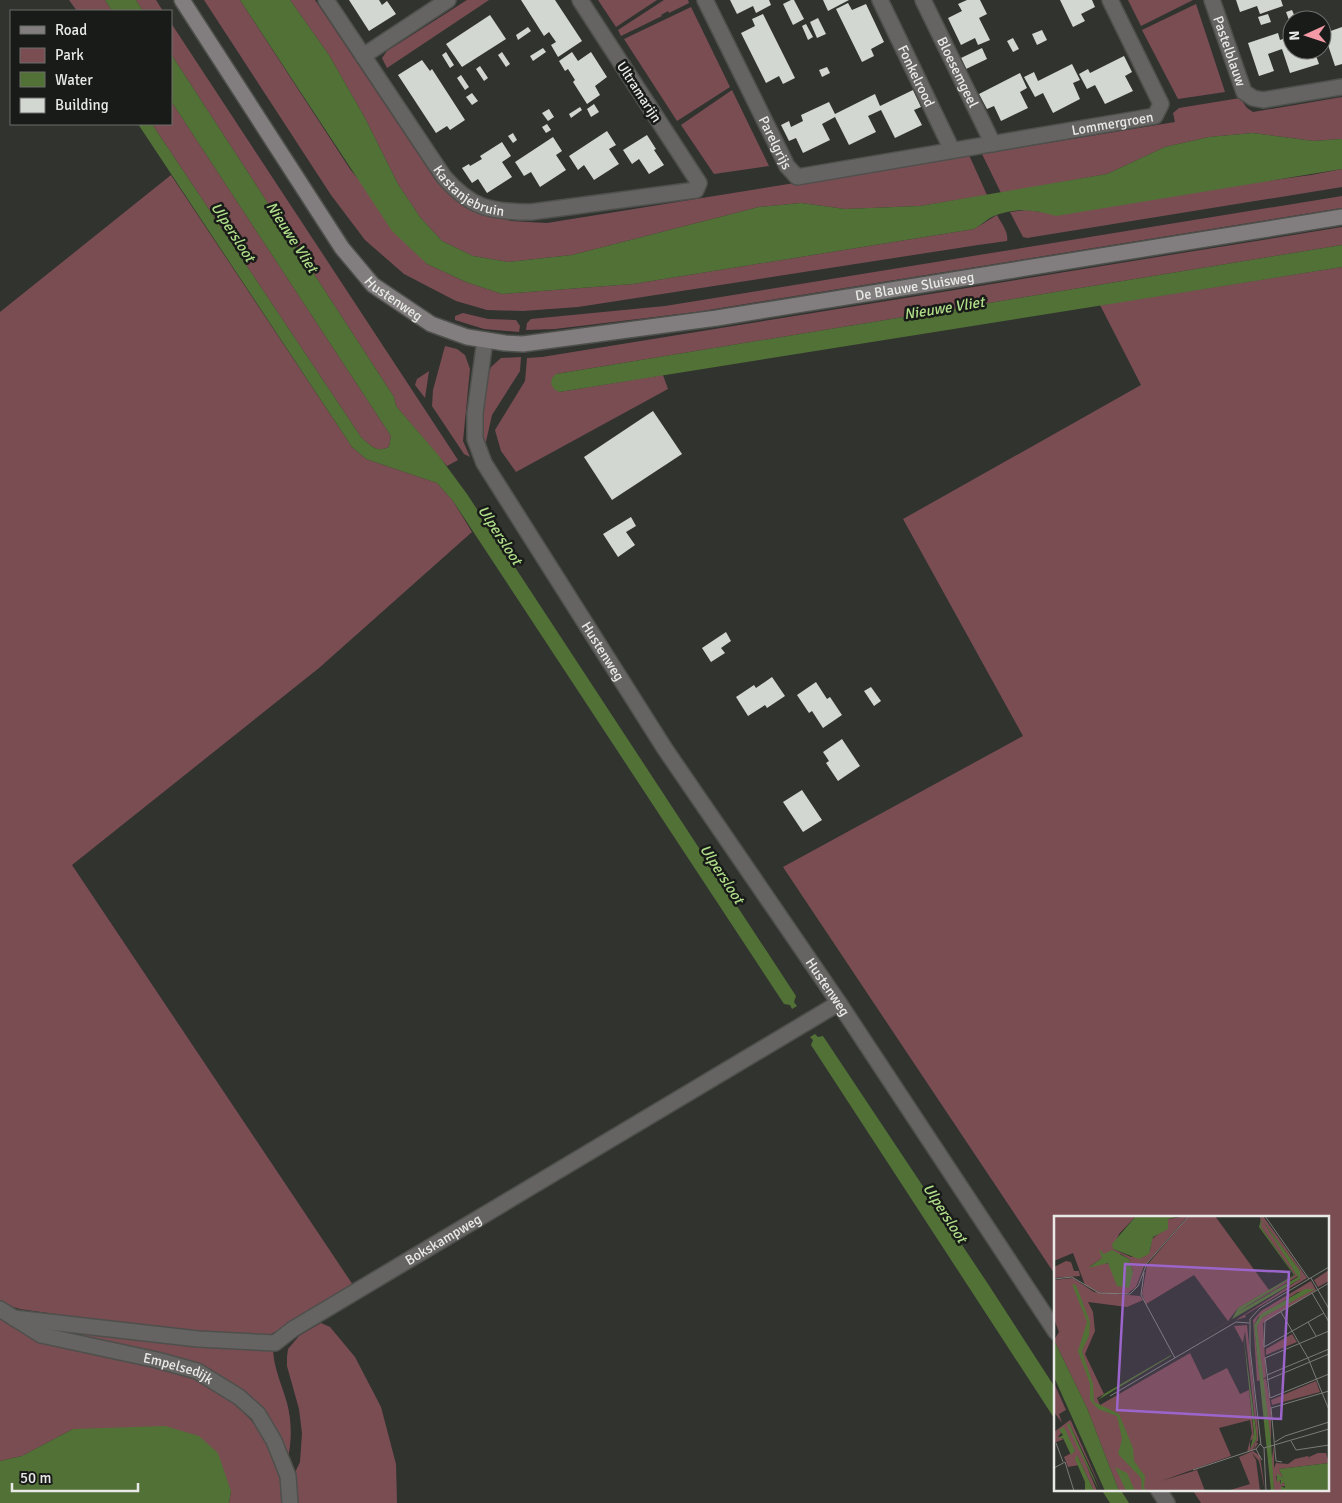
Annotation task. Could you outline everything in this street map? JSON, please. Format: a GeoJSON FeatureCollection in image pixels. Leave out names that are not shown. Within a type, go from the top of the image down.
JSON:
{"type":"FeatureCollection","features":[{"type":"Feature","properties":{"kind":"main road","name":"Hustenweg"},"geometry":{"type":"LineString","coordinates":[[182,0],[342,248],[373,285],[431,324],[467,337],[485,340]]}},
{"type":"Feature","properties":{"kind":"main road","name":"De Blauwe Sluisweg"},"geometry":{"type":"LineString","coordinates":[[485,340],[523,344],[717,318],[1342,217]]}},
{"type":"Feature","properties":{"kind":"street","name":"Kastanjebruin"},"geometry":{"type":"LineString","coordinates":[[326,0],[444,177],[457,192],[476,204],[504,212],[531,212],[696,190],[699,183]]}},
{"type":"Feature","properties":{"kind":"street"},"geometry":{"type":"LineString","coordinates":[[363,56],[448,0]]}},
{"type":"Feature","properties":{"kind":"street","name":"Ultramarijn"},"geometry":{"type":"LineString","coordinates":[[580,0],[699,183]]}},
{"type":"Feature","properties":{"kind":"street","name":"Parelgrijs"},"geometry":{"type":"LineString","coordinates":[[705,0],[787,166],[798,177],[973,147]]}},
{"type":"Feature","properties":{"kind":"street","name":"Fonkelrood"},"geometry":{"type":"LineString","coordinates":[[880,0],[952,150]]}},
{"type":"Feature","properties":{"kind":"street","name":"Bloesemgeel"},"geometry":{"type":"LineString","coordinates":[[923,0],[993,144]]}},
{"type":"Feature","properties":{"kind":"street","name":"Lommergroen"},"geometry":{"type":"LineString","coordinates":[[973,147],[1155,116],[1161,104],[1110,0]]}},
{"type":"Feature","properties":{"kind":"street","name":"Pastelblauw"},"geometry":{"type":"LineString","coordinates":[[1212,0],[1244,92],[1253,98],[1262,100],[1342,87]]}},
{"type":"Feature","properties":{"kind":"street","name":"Hustenweg"},"geometry":{"type":"LineString","coordinates":[[485,340],[474,431],[474,439],[484,463],[665,749],[839,1003],[1054,1329]]}},
{"type":"Feature","properties":{"kind":"street","name":"Bokskampweg"},"geometry":{"type":"LineString","coordinates":[[14,1318],[198,1339],[275,1343],[302,1324],[839,1003]]}},
{"type":"Feature","properties":{"kind":"street","name":"Empelsedijk"},"geometry":{"type":"LineString","coordinates":[[0,1309],[41,1335],[157,1360],[197,1371],[239,1398],[258,1414],[274,1442],[288,1476],[290,1503]]}},
{"type":"Feature","properties":{"kind":"street"},"geometry":{"type":"LineString","coordinates":[[1159,1490],[1167,1503]]}},
{"type":"Feature","properties":{"kind":"green space"},"geometry":{"type":"Polygon","coordinates":[[[69,0],[105,0],[111,10],[76,10],[69,0]]]}},
{"type":"Feature","properties":{"kind":"green space"},"geometry":{"type":"Polygon","coordinates":[[[136,0],[156,0],[162,10],[142,10],[136,0]]]}},
{"type":"Feature","properties":{"kind":"green space"},"geometry":{"type":"Polygon","coordinates":[[[204,0],[240,0],[350,169],[427,264],[466,282],[502,294],[633,284],[974,229],[997,215],[1006,231],[1007,241],[578,307],[523,311],[487,310],[456,301],[404,274],[365,240],[331,195],[204,0]]]}},
{"type":"Feature","properties":{"kind":"green space"},"geometry":{"type":"Polygon","coordinates":[[[290,0],[315,0],[436,181],[451,196],[472,208],[493,216],[511,221],[547,223],[969,155],[987,195],[920,206],[845,209],[801,203],[759,207],[572,255],[508,262],[473,256],[442,241],[420,217],[398,184],[365,118],[329,55],[290,0]]]}},
{"type":"Feature","properties":{"kind":"green space"},"geometry":{"type":"Polygon","coordinates":[[[467,0],[489,0],[387,68],[382,58],[387,51],[467,0]]]}},
{"type":"Feature","properties":{"kind":"green space"},"geometry":{"type":"Polygon","coordinates":[[[598,0],[657,0],[616,27],[598,0]]]}},
{"type":"Feature","properties":{"kind":"green space"},"geometry":{"type":"Polygon","coordinates":[[[664,0],[688,0],[689,3],[669,13],[668,11],[662,16],[621,36],[618,30],[664,0]]]}},
{"type":"Feature","properties":{"kind":"green space"},"geometry":{"type":"Polygon","coordinates":[[[1128,0],[1193,0],[1141,26],[1128,0]]]}},
{"type":"Feature","properties":{"kind":"green space"},"geometry":{"type":"Polygon","coordinates":[[[1196,4],[1225,92],[1178,99],[1142,30],[1196,4]]]}},
{"type":"Feature","properties":{"kind":"green space"},"geometry":{"type":"Polygon","coordinates":[[[691,7],[730,87],[677,121],[624,39],[691,7]]]}},
{"type":"Feature","properties":{"kind":"green space"},"geometry":{"type":"Polygon","coordinates":[[[172,25],[458,460],[447,466],[396,406],[394,397],[172,56],[172,25]]]}},
{"type":"Feature","properties":{"kind":"green space"},"geometry":{"type":"Polygon","coordinates":[[[732,90],[769,166],[714,174],[681,125],[732,90]]]}},
{"type":"Feature","properties":{"kind":"green space"},"geometry":{"type":"Polygon","coordinates":[[[1342,97],[1342,139],[1313,141],[1253,133],[1209,137],[1165,147],[1107,174],[1001,193],[982,154],[1175,122],[1173,113],[1179,108],[1240,98],[1247,108],[1253,112],[1342,97]]]}},
{"type":"Feature","properties":{"kind":"green space"},"geometry":{"type":"Polygon","coordinates":[[[172,103],[391,436],[389,447],[384,449],[377,449],[371,446],[361,437],[153,125],[172,125],[172,103]]]}},
{"type":"Feature","properties":{"kind":"green space"},"geometry":{"type":"Polygon","coordinates":[[[1342,169],[1342,187],[1027,238],[1023,237],[1010,212],[1027,210],[1041,212],[1311,175],[1342,169]]]}},
{"type":"Feature","properties":{"kind":"green space"},"geometry":{"type":"Polygon","coordinates":[[[171,175],[352,447],[366,459],[437,483],[453,501],[472,532],[319,668],[72,865],[355,1288],[315,1312],[269,1335],[243,1337],[130,1325],[20,1309],[0,1303],[0,312],[171,175]]]}},
{"type":"Feature","properties":{"kind":"green space"},"geometry":{"type":"Polygon","coordinates":[[[1342,196],[1342,208],[696,312],[555,329],[526,330],[527,323],[531,319],[665,306],[1342,196]]]}},
{"type":"Feature","properties":{"kind":"green space"},"geometry":{"type":"Polygon","coordinates":[[[1342,227],[1342,245],[556,374],[559,392],[663,375],[668,389],[516,472],[501,451],[495,430],[525,381],[527,358],[1342,227]]]}},
{"type":"Feature","properties":{"kind":"green space"},"geometry":{"type":"Polygon","coordinates":[[[1342,267],[1342,1503],[1201,1503],[1193,1490],[1330,1490],[1330,1216],[1054,1216],[1054,1273],[783,867],[1023,736],[903,519],[1141,385],[1100,305],[1342,267]]]}},
{"type":"Feature","properties":{"kind":"green space"},"geometry":{"type":"Polygon","coordinates":[[[463,313],[488,319],[516,320],[520,326],[519,332],[484,329],[455,320],[455,316],[463,313]]]}},
{"type":"Feature","properties":{"kind":"green space"},"geometry":{"type":"Polygon","coordinates":[[[445,346],[457,349],[465,355],[470,369],[463,441],[470,457],[464,454],[432,406],[433,390],[445,346]]]}},
{"type":"Feature","properties":{"kind":"green space"},"geometry":{"type":"Polygon","coordinates":[[[521,357],[520,371],[492,415],[485,446],[481,427],[486,382],[491,367],[501,358],[521,357]]]}},
{"type":"Feature","properties":{"kind":"green space"},"geometry":{"type":"Polygon","coordinates":[[[429,371],[425,398],[415,385],[417,379],[429,371]]]}},
{"type":"Feature","properties":{"kind":"green space"},"geometry":{"type":"Polygon","coordinates":[[[0,1318],[31,1336],[166,1368],[195,1379],[215,1390],[250,1419],[263,1436],[274,1456],[281,1478],[285,1503],[229,1503],[231,1491],[73,1429],[22,1456],[0,1461],[0,1318]]]}},
{"type":"Feature","properties":{"kind":"green space"},"geometry":{"type":"Polygon","coordinates":[[[321,1323],[330,1327],[355,1357],[381,1407],[396,1464],[397,1503],[295,1503],[292,1479],[300,1462],[302,1433],[299,1409],[287,1366],[288,1349],[299,1336],[321,1323]]]}},
{"type":"Feature","properties":{"kind":"green space"},"geometry":{"type":"Polygon","coordinates":[[[44,1327],[273,1350],[291,1425],[291,1440],[287,1462],[243,1393],[44,1327]]]}},
{"type":"Feature","properties":{"kind":"water"},"geometry":{"type":"Polygon","coordinates":[[[105,0],[136,0],[142,10],[111,10],[105,0]]]}},
{"type":"Feature","properties":{"kind":"water"},"geometry":{"type":"Polygon","coordinates":[[[240,0],[290,0],[329,55],[365,118],[398,184],[420,217],[442,241],[473,256],[508,262],[572,255],[759,207],[801,203],[845,209],[920,206],[1107,174],[1165,147],[1209,137],[1253,133],[1313,141],[1342,139],[1342,169],[1056,216],[1033,211],[1010,211],[991,217],[974,229],[633,284],[502,294],[466,282],[427,264],[392,231],[240,0]]]}},
{"type":"Feature","properties":{"kind":"water"},"geometry":{"type":"Polygon","coordinates":[[[172,56],[394,397],[396,406],[439,456],[467,494],[796,996],[794,1002],[797,1006],[792,1009],[790,1005],[784,1004],[453,501],[437,483],[366,459],[352,447],[139,125],[153,125],[361,437],[371,446],[377,449],[384,449],[389,447],[391,436],[172,103],[172,56]]]}},
{"type":"Feature","properties":{"kind":"water"},"geometry":{"type":"Polygon","coordinates":[[[1342,245],[1342,267],[559,392],[551,384],[552,378],[556,374],[1342,245]]]}},
{"type":"Feature","properties":{"kind":"water"},"geometry":{"type":"Polygon","coordinates":[[[815,1034],[818,1037],[823,1036],[1054,1386],[1054,1418],[811,1045],[813,1040],[810,1037],[815,1034]]]}},
{"type":"Feature","properties":{"kind":"water"},"geometry":{"type":"Polygon","coordinates":[[[165,1426],[199,1436],[218,1453],[231,1491],[229,1503],[0,1503],[0,1461],[22,1456],[73,1429],[165,1426]]]}},
{"type":"Feature","properties":{"kind":"water"},"geometry":{"type":"Polygon","coordinates":[[[1102,1490],[1121,1490],[1129,1503],[1110,1503],[1102,1490]]]}},
{"type":"Feature","properties":{"kind":"building"},"geometry":{"type":"Polygon","coordinates":[[[349,0],[379,0],[382,5],[387,1],[396,14],[369,31],[349,0]]]}},
{"type":"Feature","properties":{"kind":"building"},"geometry":{"type":"Polygon","coordinates":[[[521,0],[555,0],[582,41],[558,57],[551,45],[556,42],[549,32],[544,36],[521,0]]]}},
{"type":"Feature","properties":{"kind":"building"},"geometry":{"type":"Polygon","coordinates":[[[730,0],[769,0],[771,5],[756,13],[753,6],[737,14],[730,0]]]}},
{"type":"Feature","properties":{"kind":"building"},"geometry":{"type":"Polygon","coordinates":[[[794,0],[804,19],[793,25],[783,4],[794,0]]]}},
{"type":"Feature","properties":{"kind":"building"},"geometry":{"type":"Polygon","coordinates":[[[823,0],[849,0],[828,11],[823,0]]]}},
{"type":"Feature","properties":{"kind":"building"},"geometry":{"type":"Polygon","coordinates":[[[967,0],[980,0],[987,14],[979,18],[990,40],[978,45],[975,38],[961,45],[948,18],[962,11],[958,4],[967,0]]]}},
{"type":"Feature","properties":{"kind":"building"},"geometry":{"type":"Polygon","coordinates":[[[1060,0],[1092,0],[1095,7],[1081,14],[1085,21],[1073,27],[1060,0]]]}},
{"type":"Feature","properties":{"kind":"building"},"geometry":{"type":"Polygon","coordinates":[[[1236,0],[1281,0],[1283,6],[1260,14],[1257,6],[1240,12],[1236,0]]]}},
{"type":"Feature","properties":{"kind":"building"},"geometry":{"type":"Polygon","coordinates":[[[848,3],[852,10],[866,4],[884,42],[871,49],[874,56],[862,62],[836,9],[848,3]]]}},
{"type":"Feature","properties":{"kind":"building"},"geometry":{"type":"Polygon","coordinates":[[[763,14],[795,78],[783,84],[779,76],[766,83],[741,33],[755,26],[752,19],[763,14]]]}},
{"type":"Feature","properties":{"kind":"building"},"geometry":{"type":"Polygon","coordinates":[[[1268,14],[1271,22],[1261,25],[1258,17],[1268,14]]]}},
{"type":"Feature","properties":{"kind":"building"},"geometry":{"type":"Polygon","coordinates":[[[490,15],[506,39],[462,67],[446,44],[490,15]]]}},
{"type":"Feature","properties":{"kind":"building"},"geometry":{"type":"Polygon","coordinates":[[[818,18],[826,34],[817,38],[810,22],[818,18]]]}},
{"type":"Feature","properties":{"kind":"building"},"geometry":{"type":"Polygon","coordinates":[[[806,24],[813,37],[808,40],[802,26],[806,24]]]}},
{"type":"Feature","properties":{"kind":"building"},"geometry":{"type":"Polygon","coordinates":[[[528,27],[531,31],[518,40],[516,35],[528,27]]]}},
{"type":"Feature","properties":{"kind":"building"},"geometry":{"type":"Polygon","coordinates":[[[1342,27],[1342,64],[1335,66],[1332,57],[1332,31],[1342,27]]]}},
{"type":"Feature","properties":{"kind":"building"},"geometry":{"type":"Polygon","coordinates":[[[1042,30],[1047,40],[1037,45],[1032,34],[1042,30]]]}},
{"type":"Feature","properties":{"kind":"building"},"geometry":{"type":"Polygon","coordinates":[[[1278,33],[1280,40],[1282,39],[1282,49],[1268,54],[1274,71],[1259,76],[1248,43],[1278,33]]]}},
{"type":"Feature","properties":{"kind":"building"},"geometry":{"type":"Polygon","coordinates":[[[1013,38],[1019,49],[1013,52],[1007,41],[1013,38]]]}},
{"type":"Feature","properties":{"kind":"building"},"geometry":{"type":"Polygon","coordinates":[[[543,48],[546,52],[533,61],[530,56],[543,48]]]}},
{"type":"Feature","properties":{"kind":"building"},"geometry":{"type":"Polygon","coordinates":[[[982,48],[987,59],[966,69],[961,58],[982,48]]]}},
{"type":"Feature","properties":{"kind":"building"},"geometry":{"type":"Polygon","coordinates":[[[446,52],[454,65],[450,68],[442,55],[446,52]]]}},
{"type":"Feature","properties":{"kind":"building"},"geometry":{"type":"Polygon","coordinates":[[[502,52],[510,64],[506,67],[498,55],[502,52]]]}},
{"type":"Feature","properties":{"kind":"building"},"geometry":{"type":"Polygon","coordinates":[[[572,52],[578,61],[591,52],[607,77],[595,86],[600,95],[587,104],[573,82],[575,80],[568,69],[565,71],[559,61],[572,52]]]}},
{"type":"Feature","properties":{"kind":"building"},"geometry":{"type":"Polygon","coordinates":[[[1124,56],[1132,72],[1125,76],[1133,91],[1105,104],[1095,85],[1087,89],[1079,74],[1088,69],[1090,73],[1124,56]]]}},
{"type":"Feature","properties":{"kind":"building"},"geometry":{"type":"Polygon","coordinates":[[[422,60],[430,71],[432,69],[465,120],[450,130],[447,126],[436,133],[398,75],[422,60]]]}},
{"type":"Feature","properties":{"kind":"building"},"geometry":{"type":"Polygon","coordinates":[[[1286,60],[1318,60],[1319,64],[1290,73],[1286,60]]]}},
{"type":"Feature","properties":{"kind":"building"},"geometry":{"type":"Polygon","coordinates":[[[1072,64],[1080,80],[1073,83],[1080,99],[1053,113],[1043,93],[1035,97],[1024,77],[1034,72],[1038,81],[1072,64]]]}},
{"type":"Feature","properties":{"kind":"building"},"geometry":{"type":"Polygon","coordinates":[[[480,66],[488,78],[484,81],[476,69],[480,66]]]}},
{"type":"Feature","properties":{"kind":"building"},"geometry":{"type":"Polygon","coordinates":[[[827,67],[830,73],[822,77],[819,70],[827,67]]]}},
{"type":"Feature","properties":{"kind":"building"},"geometry":{"type":"Polygon","coordinates":[[[1020,73],[1027,88],[1020,92],[1028,108],[1001,121],[994,106],[987,109],[979,94],[1020,73]]]}},
{"type":"Feature","properties":{"kind":"building"},"geometry":{"type":"Polygon","coordinates":[[[461,75],[469,87],[465,90],[457,78],[461,75]]]}},
{"type":"Feature","properties":{"kind":"building"},"geometry":{"type":"Polygon","coordinates":[[[913,90],[921,107],[914,110],[922,125],[895,138],[881,110],[868,116],[876,132],[849,145],[835,117],[822,124],[830,140],[803,153],[796,138],[789,141],[781,125],[789,121],[791,127],[803,121],[801,115],[829,102],[835,114],[875,94],[880,106],[913,90]]]}},
{"type":"Feature","properties":{"kind":"building"},"geometry":{"type":"Polygon","coordinates":[[[472,93],[478,101],[472,105],[466,97],[472,93]]]}},
{"type":"Feature","properties":{"kind":"building"},"geometry":{"type":"Polygon","coordinates":[[[594,104],[599,112],[591,117],[587,109],[594,104]]]}},
{"type":"Feature","properties":{"kind":"building"},"geometry":{"type":"Polygon","coordinates":[[[580,107],[582,110],[571,118],[569,114],[580,107]]]}},
{"type":"Feature","properties":{"kind":"building"},"geometry":{"type":"Polygon","coordinates":[[[549,109],[554,117],[548,121],[542,113],[549,109]]]}},
{"type":"Feature","properties":{"kind":"building"},"geometry":{"type":"Polygon","coordinates":[[[547,124],[551,130],[546,133],[542,127],[547,124]]]}},
{"type":"Feature","properties":{"kind":"building"},"geometry":{"type":"Polygon","coordinates":[[[607,131],[616,145],[609,149],[619,164],[594,180],[584,165],[578,170],[569,156],[607,131]]]}},
{"type":"Feature","properties":{"kind":"building"},"geometry":{"type":"Polygon","coordinates":[[[513,133],[517,140],[513,143],[508,136],[513,133]]]}},
{"type":"Feature","properties":{"kind":"building"},"geometry":{"type":"Polygon","coordinates":[[[647,135],[664,165],[649,174],[639,159],[632,164],[623,150],[647,135]]]}},
{"type":"Feature","properties":{"kind":"building"},"geometry":{"type":"Polygon","coordinates":[[[553,137],[562,151],[556,155],[566,170],[540,187],[531,172],[524,176],[515,162],[553,137]]]}},
{"type":"Feature","properties":{"kind":"building"},"geometry":{"type":"Polygon","coordinates":[[[502,142],[511,156],[502,162],[512,177],[487,193],[478,179],[472,183],[462,168],[482,159],[480,156],[502,142]]]}},
{"type":"Feature","properties":{"kind":"building"},"geometry":{"type":"Polygon","coordinates":[[[653,411],[682,454],[612,500],[584,457],[653,411]]]}},
{"type":"Feature","properties":{"kind":"building"},"geometry":{"type":"Polygon","coordinates":[[[631,517],[636,526],[626,532],[635,545],[618,557],[603,534],[631,517]]]}},
{"type":"Feature","properties":{"kind":"building"},"geometry":{"type":"Polygon","coordinates":[[[726,632],[731,641],[721,648],[725,653],[711,662],[702,648],[726,632]]]}},
{"type":"Feature","properties":{"kind":"building"},"geometry":{"type":"Polygon","coordinates":[[[772,677],[785,696],[767,708],[765,705],[748,716],[736,697],[754,685],[756,688],[772,677]]]}},
{"type":"Feature","properties":{"kind":"building"},"geometry":{"type":"Polygon","coordinates":[[[816,682],[827,699],[830,697],[842,715],[823,728],[812,711],[809,713],[797,695],[816,682]]]}},
{"type":"Feature","properties":{"kind":"building"},"geometry":{"type":"Polygon","coordinates":[[[871,687],[881,701],[874,706],[864,691],[871,687]]]}},
{"type":"Feature","properties":{"kind":"building"},"geometry":{"type":"Polygon","coordinates":[[[842,739],[860,766],[838,781],[826,763],[829,761],[823,752],[842,739]]]}},
{"type":"Feature","properties":{"kind":"building"},"geometry":{"type":"Polygon","coordinates":[[[802,790],[822,820],[803,832],[783,802],[802,790]]]}},
{"type":"Feature","properties":{"kind":"water label","name":"Ulpersloot"},"geometry":{"type":"Point","coordinates":[233,232]}},
{"type":"Feature","properties":{"kind":"water label","name":"Nieuwe Vliet"},"geometry":{"type":"Point","coordinates":[292,237]}},
{"type":"Feature","properties":{"kind":"water label","name":"Nieuwe Vliet"},"geometry":{"type":"Point","coordinates":[944,308]}},
{"type":"Feature","properties":{"kind":"water label","name":"Ulpersloot"},"geometry":{"type":"Point","coordinates":[500,535]}},
{"type":"Feature","properties":{"kind":"water label","name":"Ulpersloot"},"geometry":{"type":"Point","coordinates":[722,874]}},
{"type":"Feature","properties":{"kind":"water label","name":"Ulpersloot"},"geometry":{"type":"Point","coordinates":[945,1213]}}]}
